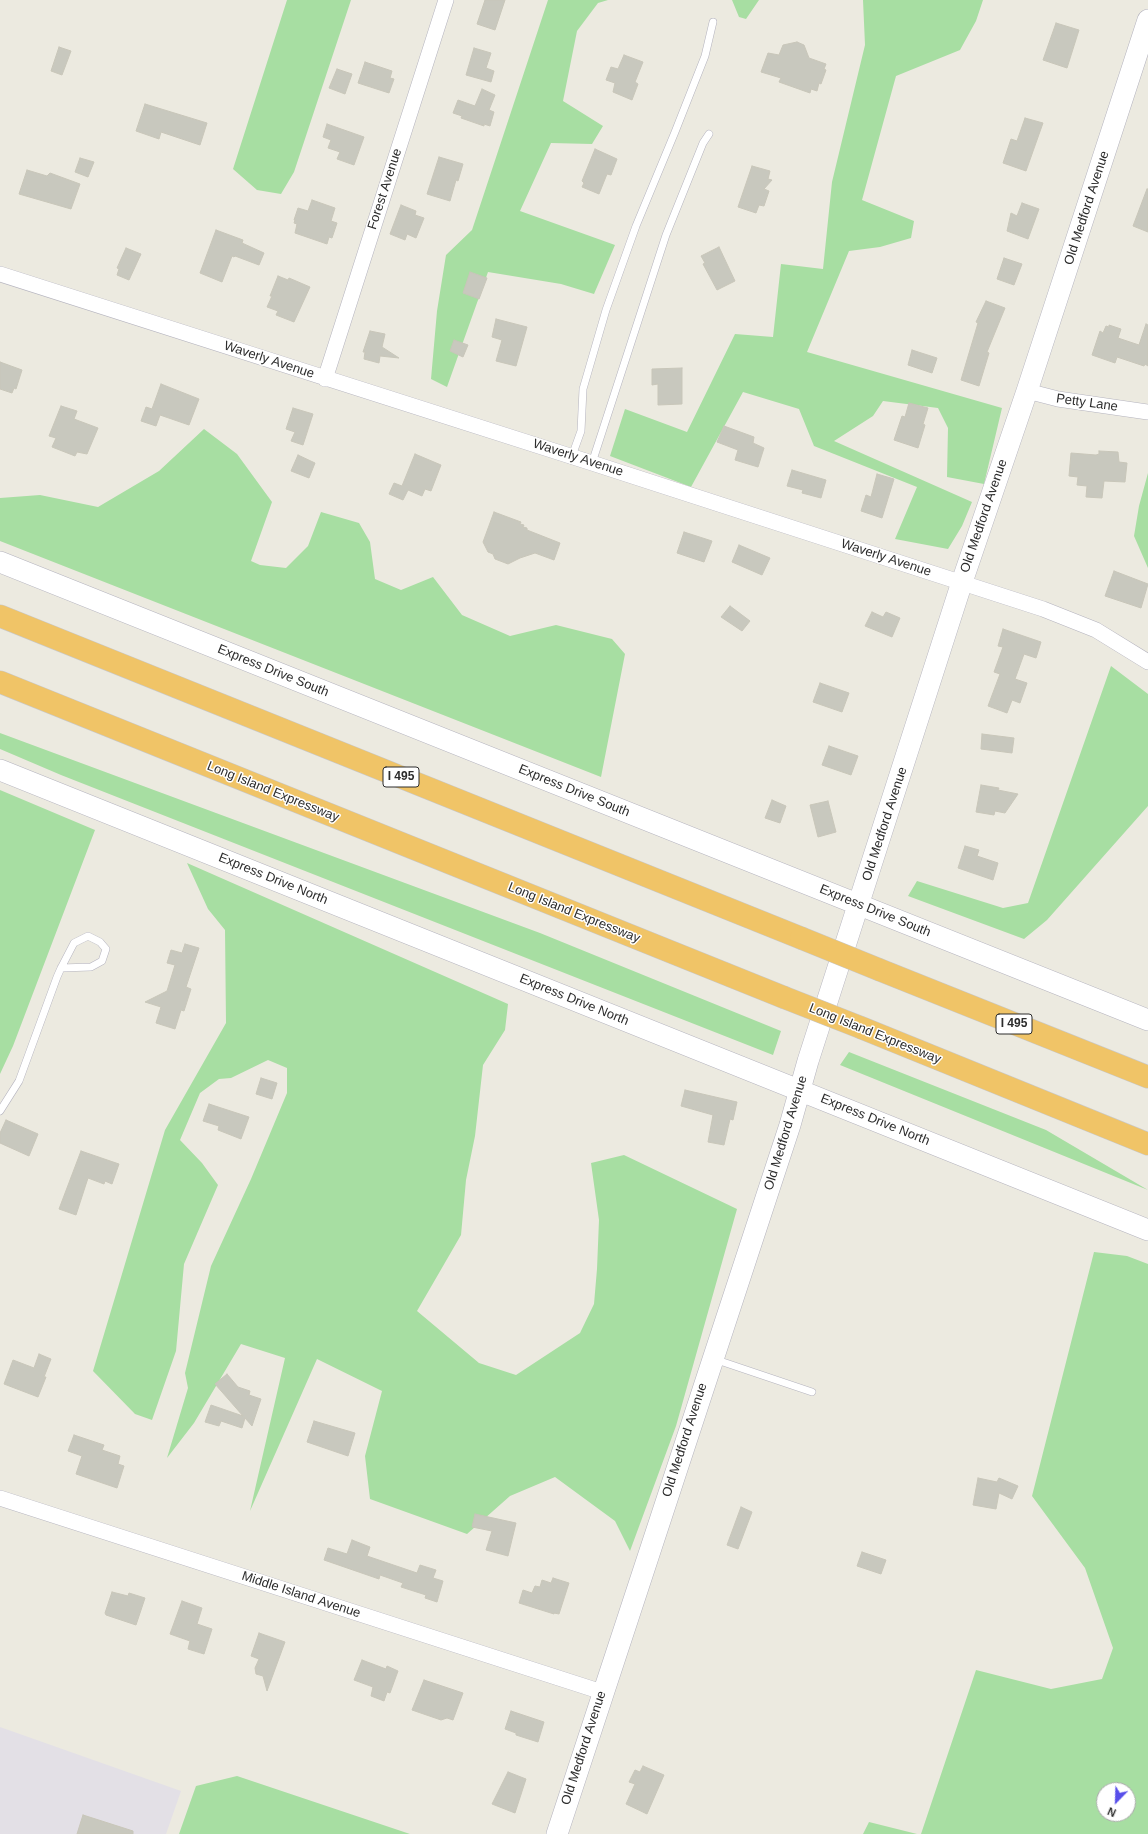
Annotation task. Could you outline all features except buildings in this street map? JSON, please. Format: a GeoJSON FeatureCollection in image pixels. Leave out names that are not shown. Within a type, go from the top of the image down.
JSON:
{"type":"FeatureCollection","features":[{"type":"Feature","properties":{"kind":"highway","name":"I 495"},"geometry":{"type":"LineString","coordinates":[[0,616],[1148,1077]]}},
{"type":"Feature","properties":{"kind":"highway","name":"Long Island Expressway"},"geometry":{"type":"LineString","coordinates":[[0,682],[1148,1144]]}},
{"type":"Feature","properties":{"kind":"highway"},"geometry":{"type":"LineString","coordinates":[[1122,1133],[1148,1147]]}},
{"type":"Feature","properties":{"kind":"main road","name":"Old Medford Avenue"},"geometry":{"type":"LineString","coordinates":[[556,1834],[790,1125],[962,582],[1027,391],[1148,20]]}},
{"type":"Feature","properties":{"kind":"main road","name":"Express Drive South"},"geometry":{"type":"LineString","coordinates":[[0,562],[1148,1020]]}},
{"type":"Feature","properties":{"kind":"main road","name":"Express Drive North"},"geometry":{"type":"LineString","coordinates":[[0,770],[1148,1230]]}},
{"type":"Feature","properties":{"kind":"street","name":"Forest Avenue"},"geometry":{"type":"LineString","coordinates":[[325,378],[446,0]]}},
{"type":"Feature","properties":{"kind":"street","name":"Waverly Avenue"},"geometry":{"type":"LineString","coordinates":[[0,274],[572,456],[1043,609],[1096,630],[1148,662]]}},
{"type":"Feature","properties":{"kind":"street","name":"Petty Lane"},"geometry":{"type":"LineString","coordinates":[[1027,391],[1058,399],[1148,412]]}},
{"type":"Feature","properties":{"kind":"street","name":"Middle Island Avenue"},"geometry":{"type":"LineString","coordinates":[[0,1498],[602,1692]]}},
{"type":"Feature","properties":{"kind":"lane"},"geometry":{"type":"LineString","coordinates":[[572,456],[581,431],[583,389],[606,310],[636,226],[705,56],[713,22]]}},
{"type":"Feature","properties":{"kind":"lane"},"geometry":{"type":"LineString","coordinates":[[592,463],[666,236],[703,143],[709,134]]}},
{"type":"Feature","properties":{"kind":"lane"},"geometry":{"type":"LineString","coordinates":[[0,1111],[19,1082],[61,968],[74,943],[88,936],[100,942],[106,949],[102,961],[91,967],[61,968]]}},
{"type":"Feature","properties":{"kind":"lane"},"geometry":{"type":"LineString","coordinates":[[712,1358],[737,1365],[812,1392]]}},
{"type":"Feature","properties":{"kind":"shaded area"},"geometry":{"type":"Polygon","coordinates":[[[0,1727],[181,1791],[166,1834],[0,1834],[0,1727]]]}},
{"type":"Feature","properties":{"kind":"green space"},"geometry":{"type":"Polygon","coordinates":[[[287,0],[351,0],[294,172],[281,194],[257,190],[233,169],[287,0]]]}},
{"type":"Feature","properties":{"kind":"green space"},"geometry":{"type":"Polygon","coordinates":[[[548,0],[608,0],[598,3],[577,31],[563,101],[603,126],[592,144],[551,143],[520,211],[615,245],[594,294],[561,284],[488,272],[447,387],[431,379],[437,311],[446,255],[472,230],[548,0]]]}},
{"type":"Feature","properties":{"kind":"green space"},"geometry":{"type":"Polygon","coordinates":[[[732,0],[759,0],[746,19],[739,17],[732,0]]]}},
{"type":"Feature","properties":{"kind":"green space"},"geometry":{"type":"Polygon","coordinates":[[[863,0],[983,0],[976,21],[960,50],[896,76],[862,200],[914,221],[911,238],[880,247],[849,251],[807,352],[1002,408],[984,484],[947,477],[948,428],[938,408],[883,401],[873,416],[834,441],[972,502],[962,526],[948,549],[895,539],[917,487],[814,446],[799,409],[743,392],[691,487],[610,456],[625,409],[687,432],[735,334],[773,337],[781,264],[823,269],[832,182],[865,45],[863,0]]]}},
{"type":"Feature","properties":{"kind":"green space"},"geometry":{"type":"Polygon","coordinates":[[[204,429],[237,454],[272,502],[251,561],[260,565],[286,568],[308,546],[321,512],[359,523],[370,542],[375,579],[401,590],[433,577],[462,615],[510,636],[556,625],[612,639],[625,654],[601,777],[0,541],[0,498],[40,495],[98,507],[159,471],[204,429]]]}},
{"type":"Feature","properties":{"kind":"green space"},"geometry":{"type":"Polygon","coordinates":[[[1148,473],[1148,568],[1134,536],[1139,506],[1148,473]]]}},
{"type":"Feature","properties":{"kind":"green space"},"geometry":{"type":"Polygon","coordinates":[[[1111,666],[1148,694],[1148,806],[1047,920],[1024,939],[908,896],[917,881],[1003,908],[1028,903],[1111,666]]]}},
{"type":"Feature","properties":{"kind":"green space"},"geometry":{"type":"Polygon","coordinates":[[[0,733],[540,933],[781,1031],[773,1055],[61,775],[0,749],[0,733]]]}},
{"type":"Feature","properties":{"kind":"green space"},"geometry":{"type":"Polygon","coordinates":[[[0,790],[95,830],[13,1046],[0,1074],[0,790]]]}},
{"type":"Feature","properties":{"kind":"green space"},"geometry":{"type":"Polygon","coordinates":[[[187,863],[508,1004],[505,1030],[483,1065],[475,1136],[466,1180],[461,1235],[417,1311],[479,1363],[516,1375],[580,1333],[594,1304],[597,1269],[599,1220],[591,1163],[624,1155],[737,1209],[676,1426],[630,1551],[615,1521],[555,1477],[510,1496],[467,1534],[370,1499],[365,1456],[382,1391],[317,1359],[250,1511],[285,1358],[241,1344],[194,1423],[167,1458],[188,1388],[185,1373],[211,1266],[251,1179],[287,1093],[287,1068],[268,1060],[231,1078],[219,1079],[200,1093],[180,1140],[202,1163],[218,1185],[184,1264],[176,1351],[152,1420],[135,1414],[93,1371],[165,1130],[226,1023],[225,930],[208,909],[187,863]]]}},
{"type":"Feature","properties":{"kind":"green space"},"geometry":{"type":"Polygon","coordinates":[[[849,1052],[1046,1130],[1148,1190],[840,1065],[849,1052]]]}},
{"type":"Feature","properties":{"kind":"green space"},"geometry":{"type":"Polygon","coordinates":[[[1094,1252],[1127,1256],[1148,1264],[1148,1834],[921,1834],[976,1670],[1051,1689],[1102,1679],[1113,1648],[1085,1568],[1032,1496],[1094,1252]]]}},
{"type":"Feature","properties":{"kind":"green space"},"geometry":{"type":"Polygon","coordinates":[[[237,1776],[410,1834],[179,1834],[196,1786],[237,1776]]]}},
{"type":"Feature","properties":{"kind":"green space"},"geometry":{"type":"Polygon","coordinates":[[[869,1822],[917,1834],[863,1834],[869,1822]]]}}]}
